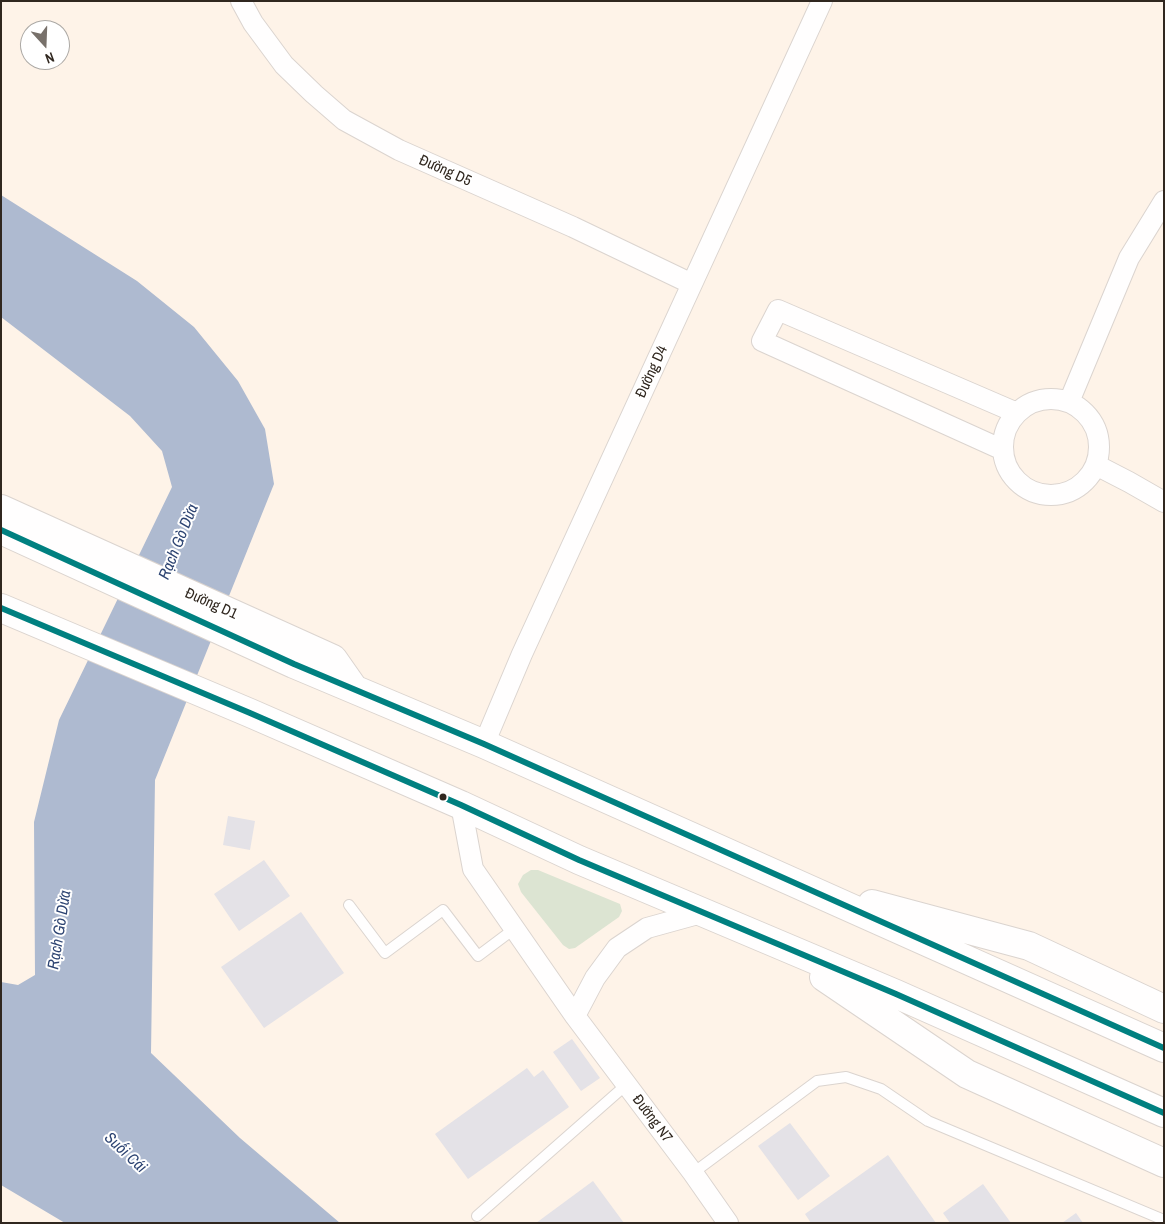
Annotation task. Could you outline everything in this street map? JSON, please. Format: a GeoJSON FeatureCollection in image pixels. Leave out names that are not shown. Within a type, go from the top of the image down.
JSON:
{"type":"FeatureCollection","features":[{"type":"Feature","properties":{"kind":"main road","name":"Đường D1"},"geometry":{"type":"LineString","coordinates":[[1,509],[43,538],[298,654],[354,689],[484,744],[1164,1048]]}},
{"type":"Feature","properties":{"kind":"main road","name":"Đường D1"},"geometry":{"type":"LineString","coordinates":[[1,530],[43,538]]}},
{"type":"Feature","properties":{"kind":"main road"},"geometry":{"type":"LineString","coordinates":[[2,609],[250,713],[462,805],[579,860],[896,994],[1164,1113]]}},
{"type":"Feature","properties":{"kind":"main road"},"geometry":{"type":"LineString","coordinates":[[800,885],[1030,946],[1164,1009]]}},
{"type":"Feature","properties":{"kind":"main road"},"geometry":{"type":"LineString","coordinates":[[777,945],[967,1074],[1164,1163]]}},
{"type":"Feature","properties":{"kind":"street","name":"Đường D5"},"geometry":{"type":"LineString","coordinates":[[241,1],[284,65],[344,120],[399,150],[573,227],[692,284]]}},
{"type":"Feature","properties":{"kind":"street","name":"Đường D4"},"geometry":{"type":"LineString","coordinates":[[484,744],[522,654],[822,1]]}},
{"type":"Feature","properties":{"kind":"street"},"geometry":{"type":"LineString","coordinates":[[1069,402],[1129,258],[1164,201]]}},
{"type":"Feature","properties":{"kind":"street"},"geometry":{"type":"LineString","coordinates":[[1003,450],[762,341],[778,310],[1017,413]]}},
{"type":"Feature","properties":{"kind":"street"},"geometry":{"type":"LineString","coordinates":[[1055,399],[1069,402],[1081,408],[1097,430],[1100,444],[1099,458],[1085,481],[1074,489],[1062,494],[1048,495],[1034,492],[1022,486],[1006,464],[1003,450],[1007,430],[1017,413],[1029,405],[1042,400],[1055,399]]}},
{"type":"Feature","properties":{"kind":"street"},"geometry":{"type":"LineString","coordinates":[[1096,465],[1164,502]]}},
{"type":"Feature","properties":{"kind":"street","name":"Đường N7"},"geometry":{"type":"LineString","coordinates":[[462,805],[473,869],[575,1016],[694,1173],[728,1223]]}},
{"type":"Feature","properties":{"kind":"street"},"geometry":{"type":"LineString","coordinates":[[575,1016],[595,978],[617,948],[647,928],[705,912]]}},
{"type":"Feature","properties":{"kind":"lane"},"geometry":{"type":"LineString","coordinates":[[349,905],[386,953],[443,910],[478,956],[514,929]]}},
{"type":"Feature","properties":{"kind":"lane"},"geometry":{"type":"LineString","coordinates":[[694,1173],[817,1081],[846,1077],[881,1089],[928,1121],[1157,1220]]}},
{"type":"Feature","properties":{"kind":"lane"},"geometry":{"type":"LineString","coordinates":[[477,1216],[626,1085]]}},
{"type":"Feature","properties":{"kind":"shaded area"},"geometry":{"type":"Polygon","coordinates":[[[1,1],[1164,1],[1164,1223],[1,1223],[1,1]]]}},
{"type":"Feature","properties":{"kind":"green space"},"geometry":{"type":"Polygon","coordinates":[[[531,870],[538,870],[620,904],[622,911],[619,917],[575,948],[569,949],[563,945],[521,892],[518,884],[523,875],[531,870]]]}},
{"type":"Feature","properties":{"kind":"water"},"geometry":{"type":"Polygon","coordinates":[[[1,195],[137,281],[194,327],[238,381],[265,429],[274,484],[155,780],[151,1053],[240,1138],[340,1223],[65,1223],[1,1185],[1,982],[18,985],[35,975],[34,822],[59,720],[172,487],[162,451],[130,416],[1,317],[1,195]]]}},
{"type":"Feature","properties":{"kind":"building"},"geometry":{"type":"Polygon","coordinates":[[[228,816],[255,821],[250,850],[223,845],[228,816]]]}},
{"type":"Feature","properties":{"kind":"building"},"geometry":{"type":"Polygon","coordinates":[[[264,860],[290,896],[239,931],[214,894],[264,860]]]}},
{"type":"Feature","properties":{"kind":"building"},"geometry":{"type":"Polygon","coordinates":[[[301,912],[344,973],[264,1028],[221,967],[301,912]]]}},
{"type":"Feature","properties":{"kind":"building"},"geometry":{"type":"Polygon","coordinates":[[[572,1039],[600,1078],[581,1091],[553,1052],[572,1039]]]}},
{"type":"Feature","properties":{"kind":"building"},"geometry":{"type":"Polygon","coordinates":[[[527,1068],[534,1077],[543,1070],[569,1107],[468,1179],[435,1134],[527,1068]]]}},
{"type":"Feature","properties":{"kind":"building"},"geometry":{"type":"Polygon","coordinates":[[[790,1123],[830,1176],[798,1200],[758,1146],[790,1123]]]}},
{"type":"Feature","properties":{"kind":"building"},"geometry":{"type":"Polygon","coordinates":[[[888,1155],[936,1223],[811,1223],[805,1214],[888,1155]]]}},
{"type":"Feature","properties":{"kind":"building"},"geometry":{"type":"Polygon","coordinates":[[[593,1181],[624,1223],[536,1223],[593,1181]]]}},
{"type":"Feature","properties":{"kind":"building"},"geometry":{"type":"Polygon","coordinates":[[[983,1184],[1011,1223],[950,1223],[943,1213],[983,1184]]]}},
{"type":"Feature","properties":{"kind":"building"},"geometry":{"type":"Polygon","coordinates":[[[1076,1213],[1083,1223],[1062,1223],[1076,1213]]]}},
{"type":"Feature","properties":{"kind":"transit line"},"geometry":{"type":"LineString","coordinates":[[1,530],[294,664],[484,744],[1164,1048]]}},
{"type":"Feature","properties":{"kind":"transit line"},"geometry":{"type":"LineString","coordinates":[[1,608],[250,713],[461,805],[579,860],[896,994],[1164,1113]]}},
{"type":"Feature","properties":{"kind":"water label","name":"Rạch Gò Dừa"},"geometry":{"type":"Point","coordinates":[179,542]}},
{"type":"Feature","properties":{"kind":"water label","name":"Rạch Gò Dừa"},"geometry":{"type":"Point","coordinates":[60,930]}},
{"type":"Feature","properties":{"kind":"water label","name":"Suối Cái"},"geometry":{"type":"Point","coordinates":[125,1153]}}]}
